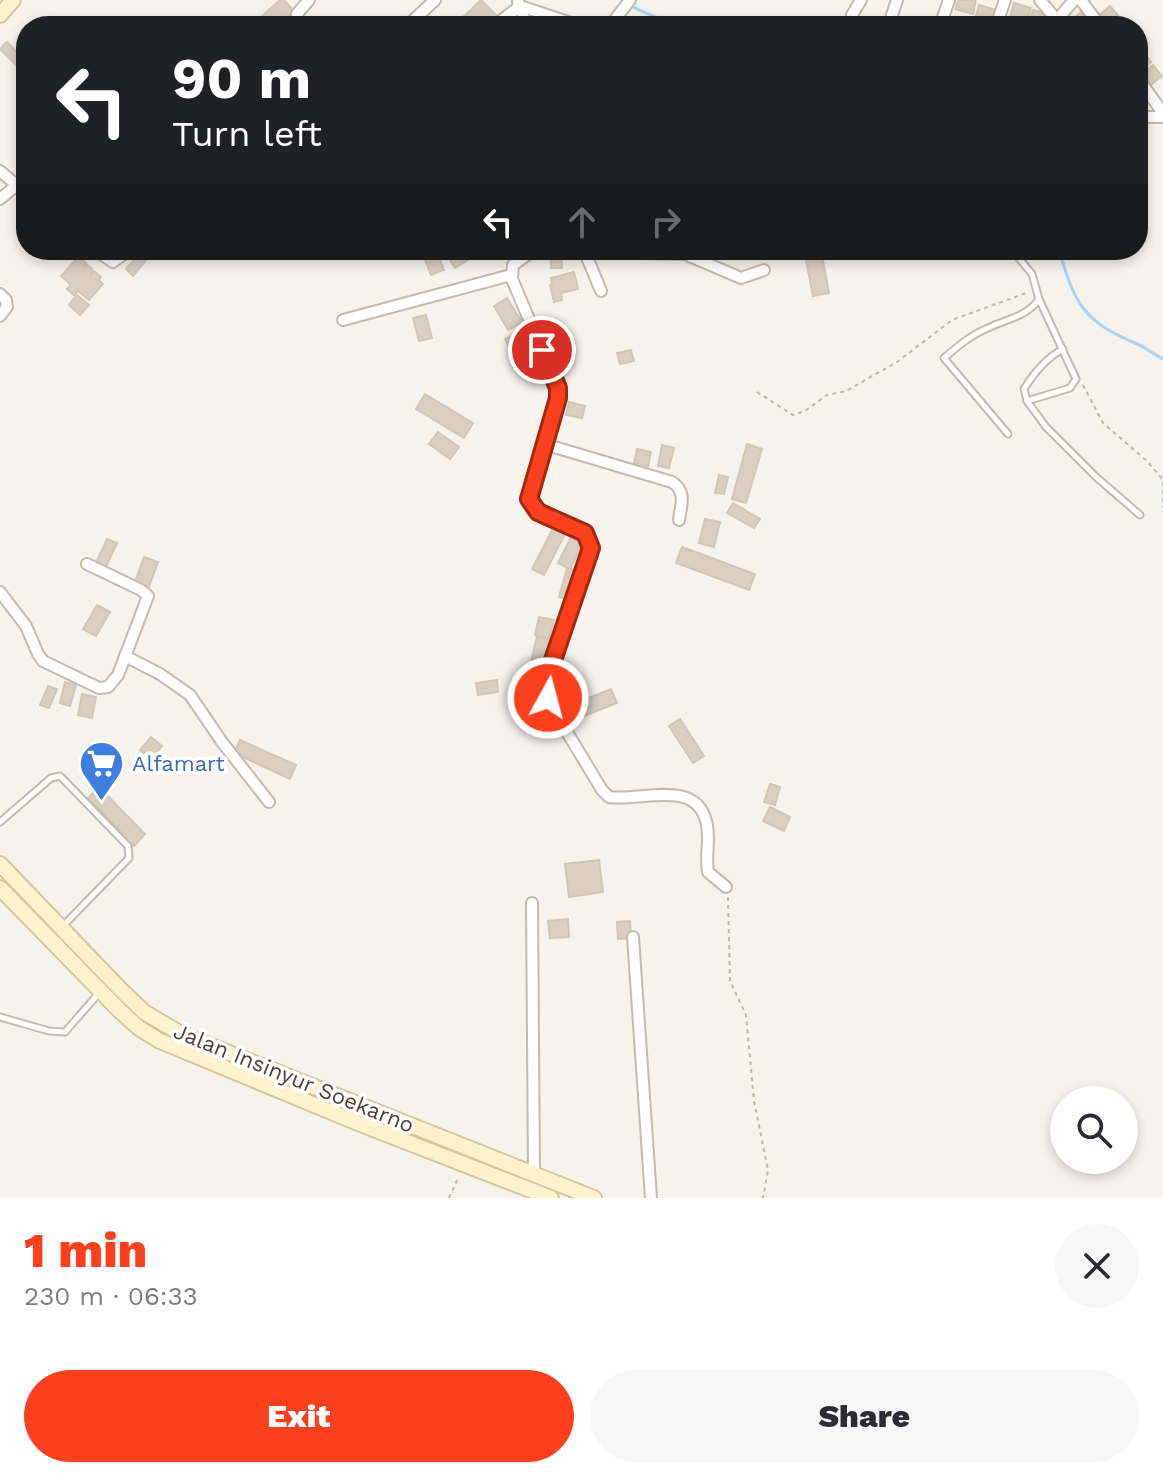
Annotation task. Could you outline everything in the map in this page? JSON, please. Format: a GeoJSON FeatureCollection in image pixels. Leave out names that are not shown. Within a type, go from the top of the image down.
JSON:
{"type":"FeatureCollection","features":[{"type":"Feature","properties":{"kind":"main road"},"geometry":{"type":"LineString","coordinates":[[0,15],[13,0]]}},
{"type":"Feature","properties":{"kind":"main road","name":"Jalan Insinyur Soekarno"},"geometry":{"type":"LineString","coordinates":[[0,864],[121,990],[160,1023],[594,1198]]}},
{"type":"Feature","properties":{"kind":"main road","name":"Jalan Insinyur Soekarno"},"geometry":{"type":"LineString","coordinates":[[0,888],[101,992],[139,1028],[160,1041],[551,1198]]}},
{"type":"Feature","properties":{"kind":"main road"},"geometry":{"type":"LineString","coordinates":[[326,1110],[335,1095]]}},
{"type":"Feature","properties":{"kind":"street"},"geometry":{"type":"LineString","coordinates":[[297,16],[309,0]]}},
{"type":"Feature","properties":{"kind":"street"},"geometry":{"type":"LineString","coordinates":[[418,16],[435,0]]}},
{"type":"Feature","properties":{"kind":"street"},"geometry":{"type":"LineString","coordinates":[[892,15],[897,0]]}},
{"type":"Feature","properties":{"kind":"street"},"geometry":{"type":"LineString","coordinates":[[1059,16],[1074,0]]}},
{"type":"Feature","properties":{"kind":"street"},"geometry":{"type":"LineString","coordinates":[[852,15],[858,1]]}},
{"type":"Feature","properties":{"kind":"street"},"geometry":{"type":"LineString","coordinates":[[518,3],[553,16]]}},
{"type":"Feature","properties":{"kind":"street"},"geometry":{"type":"LineString","coordinates":[[1148,93],[1163,115]]}},
{"type":"Feature","properties":{"kind":"street"},"geometry":{"type":"LineString","coordinates":[[0,171],[16,185]]}},
{"type":"Feature","properties":{"kind":"street"},"geometry":{"type":"LineString","coordinates":[[517,260],[511,275],[558,388],[558,398],[529,493],[530,504],[538,512],[585,533],[591,548],[551,666],[547,690],[550,704],[609,797],[676,795],[698,806],[707,825],[708,872],[726,887]]}},
{"type":"Feature","properties":{"kind":"street"},"geometry":{"type":"LineString","coordinates":[[589,260],[601,291]]}},
{"type":"Feature","properties":{"kind":"street"},"geometry":{"type":"LineString","coordinates":[[699,260],[741,278],[764,270]]}},
{"type":"Feature","properties":{"kind":"street"},"geometry":{"type":"LineString","coordinates":[[343,320],[511,275]]}},
{"type":"Feature","properties":{"kind":"street"},"geometry":{"type":"LineString","coordinates":[[0,294],[6,300],[7,307],[0,316]]}},
{"type":"Feature","properties":{"kind":"street"},"geometry":{"type":"LineString","coordinates":[[544,444],[672,482],[683,494],[679,520]]}},
{"type":"Feature","properties":{"kind":"street"},"geometry":{"type":"LineString","coordinates":[[0,592],[26,626],[39,656],[51,665],[104,688],[113,683],[148,596],[87,564]]}},
{"type":"Feature","properties":{"kind":"street"},"geometry":{"type":"LineString","coordinates":[[125,656],[160,674],[190,695],[269,802]]}},
{"type":"Feature","properties":{"kind":"street"},"geometry":{"type":"LineString","coordinates":[[532,903],[534,1174]]}},
{"type":"Feature","properties":{"kind":"street"},"geometry":{"type":"LineString","coordinates":[[633,937],[651,1198]]}},
{"type":"Feature","properties":{"kind":"lane"},"geometry":{"type":"LineString","coordinates":[[1020,260],[1032,274],[1039,299],[1076,379],[1070,388],[1027,401]]}},
{"type":"Feature","properties":{"kind":"lane"},"geometry":{"type":"LineString","coordinates":[[1008,434],[944,358],[989,327],[1033,308],[1039,299]]}},
{"type":"Feature","properties":{"kind":"lane"},"geometry":{"type":"LineString","coordinates":[[1063,349],[1051,355],[1029,380],[1024,389],[1027,401],[1046,427],[1140,515]]}},
{"type":"Feature","properties":{"kind":"lane"},"geometry":{"type":"LineString","coordinates":[[0,822],[51,778],[60,776],[128,846],[129,858],[61,928]]}},
{"type":"Feature","properties":{"kind":"lane"},"geometry":{"type":"LineString","coordinates":[[0,1017],[49,1031],[65,1032],[101,992]]}},
{"type":"Feature","properties":{"kind":"path"},"geometry":{"type":"LineString","coordinates":[[757,392],[793,415],[805,411],[827,395],[846,391],[897,362],[952,320],[1038,289]]}},
{"type":"Feature","properties":{"kind":"path"},"geometry":{"type":"LineString","coordinates":[[1083,385],[1103,423],[1147,461],[1163,480],[1163,508]]}},
{"type":"Feature","properties":{"kind":"path"},"geometry":{"type":"LineString","coordinates":[[726,887],[730,917],[730,981],[746,1015],[754,1101],[768,1170],[763,1198]]}},
{"type":"Feature","properties":{"kind":"path"},"geometry":{"type":"LineString","coordinates":[[449,1198],[464,1164]]}},
{"type":"Feature","properties":{"kind":"building"},"geometry":{"type":"Polygon","coordinates":[[[280,0],[284,0],[294,11],[288,16],[262,16],[280,0]]]}},
{"type":"Feature","properties":{"kind":"building"},"geometry":{"type":"Polygon","coordinates":[[[481,0],[497,16],[464,16],[481,0]]]}},
{"type":"Feature","properties":{"kind":"building"},"geometry":{"type":"Polygon","coordinates":[[[958,0],[976,0],[973,14],[955,9],[958,0]]]}},
{"type":"Feature","properties":{"kind":"building"},"geometry":{"type":"Polygon","coordinates":[[[1014,3],[1031,8],[1029,16],[1010,16],[1014,3]]]}},
{"type":"Feature","properties":{"kind":"building"},"geometry":{"type":"Polygon","coordinates":[[[979,5],[996,10],[994,16],[976,16],[979,5]]]}},
{"type":"Feature","properties":{"kind":"building"},"geometry":{"type":"Polygon","coordinates":[[[1110,6],[1118,16],[1102,16],[1100,14],[1110,6]]]}},
{"type":"Feature","properties":{"kind":"building"},"geometry":{"type":"Polygon","coordinates":[[[1033,10],[1050,15],[1050,16],[1031,16],[1033,10]]]}},
{"type":"Feature","properties":{"kind":"building"},"geometry":{"type":"Polygon","coordinates":[[[7,42],[16,51],[16,65],[0,49],[7,42]]]}},
{"type":"Feature","properties":{"kind":"building"},"geometry":{"type":"Polygon","coordinates":[[[1153,65],[1162,76],[1148,87],[1148,69],[1153,65]]]}},
{"type":"Feature","properties":{"kind":"building"},"geometry":{"type":"Polygon","coordinates":[[[75,260],[82,260],[86,263],[83,267],[87,265],[92,269],[91,274],[94,271],[103,284],[89,300],[78,291],[74,295],[67,289],[71,285],[61,276],[75,260]]]}},
{"type":"Feature","properties":{"kind":"building"},"geometry":{"type":"Polygon","coordinates":[[[134,260],[146,260],[133,276],[126,269],[134,260]]]}},
{"type":"Feature","properties":{"kind":"building"},"geometry":{"type":"Polygon","coordinates":[[[425,260],[440,260],[444,270],[431,275],[425,260]]]}},
{"type":"Feature","properties":{"kind":"building"},"geometry":{"type":"Polygon","coordinates":[[[450,260],[467,260],[455,268],[450,260]]]}},
{"type":"Feature","properties":{"kind":"building"},"geometry":{"type":"Polygon","coordinates":[[[551,260],[562,260],[562,268],[551,268],[551,260]]]}},
{"type":"Feature","properties":{"kind":"building"},"geometry":{"type":"Polygon","coordinates":[[[806,260],[823,260],[829,293],[813,296],[806,260]]]}},
{"type":"Feature","properties":{"kind":"building"},"geometry":{"type":"Polygon","coordinates":[[[574,272],[578,289],[561,293],[562,300],[554,302],[551,278],[574,272]]]}},
{"type":"Feature","properties":{"kind":"building"},"geometry":{"type":"Polygon","coordinates":[[[77,295],[89,305],[80,315],[69,305],[77,295]]]}},
{"type":"Feature","properties":{"kind":"building"},"geometry":{"type":"Polygon","coordinates":[[[507,298],[522,322],[508,330],[494,306],[507,298]]]}},
{"type":"Feature","properties":{"kind":"building"},"geometry":{"type":"Polygon","coordinates":[[[426,315],[432,338],[419,341],[413,318],[426,315]]]}},
{"type":"Feature","properties":{"kind":"building"},"geometry":{"type":"Polygon","coordinates":[[[563,324],[565,334],[542,339],[540,329],[563,324]]]}},
{"type":"Feature","properties":{"kind":"building"},"geometry":{"type":"Polygon","coordinates":[[[526,329],[532,344],[512,353],[505,339],[526,329]]]}},
{"type":"Feature","properties":{"kind":"building"},"geometry":{"type":"Polygon","coordinates":[[[631,350],[634,361],[620,364],[617,353],[631,350]]]}},
{"type":"Feature","properties":{"kind":"building"},"geometry":{"type":"Polygon","coordinates":[[[425,394],[473,423],[464,438],[416,409],[425,394]]]}},
{"type":"Feature","properties":{"kind":"building"},"geometry":{"type":"Polygon","coordinates":[[[569,402],[585,406],[582,418],[566,415],[569,402]]]}},
{"type":"Feature","properties":{"kind":"building"},"geometry":{"type":"Polygon","coordinates":[[[438,432],[459,447],[450,459],[429,444],[438,432]]]}},
{"type":"Feature","properties":{"kind":"building"},"geometry":{"type":"Polygon","coordinates":[[[747,444],[762,449],[746,503],[732,499],[747,444]]]}},
{"type":"Feature","properties":{"kind":"building"},"geometry":{"type":"Polygon","coordinates":[[[662,445],[674,448],[669,468],[658,466],[662,445]]]}},
{"type":"Feature","properties":{"kind":"building"},"geometry":{"type":"Polygon","coordinates":[[[637,449],[651,452],[648,466],[634,463],[637,449]]]}},
{"type":"Feature","properties":{"kind":"building"},"geometry":{"type":"Polygon","coordinates":[[[719,475],[728,477],[724,494],[715,493],[719,475]]]}},
{"type":"Feature","properties":{"kind":"building"},"geometry":{"type":"Polygon","coordinates":[[[733,503],[760,519],[754,528],[727,513],[733,503]]]}},
{"type":"Feature","properties":{"kind":"building"},"geometry":{"type":"Polygon","coordinates":[[[705,519],[720,522],[714,547],[699,543],[705,519]]]}},
{"type":"Feature","properties":{"kind":"building"},"geometry":{"type":"Polygon","coordinates":[[[553,528],[565,534],[544,575],[532,569],[553,528]]]}},
{"type":"Feature","properties":{"kind":"building"},"geometry":{"type":"Polygon","coordinates":[[[571,537],[583,543],[570,569],[558,563],[571,537]]]}},
{"type":"Feature","properties":{"kind":"building"},"geometry":{"type":"Polygon","coordinates":[[[107,539],[117,543],[105,569],[95,565],[107,539]]]}},
{"type":"Feature","properties":{"kind":"building"},"geometry":{"type":"Polygon","coordinates":[[[682,547],[755,574],[749,590],[676,563],[682,547]]]}},
{"type":"Feature","properties":{"kind":"building"},"geometry":{"type":"Polygon","coordinates":[[[144,557],[158,562],[149,587],[135,582],[144,557]]]}},
{"type":"Feature","properties":{"kind":"building"},"geometry":{"type":"Polygon","coordinates":[[[567,568],[578,571],[570,600],[559,597],[567,568]]]}},
{"type":"Feature","properties":{"kind":"building"},"geometry":{"type":"Polygon","coordinates":[[[97,605],[110,612],[96,636],[83,629],[97,605]]]}},
{"type":"Feature","properties":{"kind":"building"},"geometry":{"type":"Polygon","coordinates":[[[539,617],[554,620],[549,638],[535,635],[539,617]]]}},
{"type":"Feature","properties":{"kind":"building"},"geometry":{"type":"Polygon","coordinates":[[[537,636],[550,639],[544,665],[531,662],[537,636]]]}},
{"type":"Feature","properties":{"kind":"building"},"geometry":{"type":"Polygon","coordinates":[[[497,680],[498,692],[478,695],[476,683],[497,680]]]}},
{"type":"Feature","properties":{"kind":"building"},"geometry":{"type":"Polygon","coordinates":[[[65,682],[76,685],[70,706],[60,703],[65,682]]]}},
{"type":"Feature","properties":{"kind":"building"},"geometry":{"type":"Polygon","coordinates":[[[48,686],[57,689],[49,708],[40,705],[48,686]]]}},
{"type":"Feature","properties":{"kind":"building"},"geometry":{"type":"Polygon","coordinates":[[[611,689],[617,703],[567,723],[561,709],[611,689]]]}},
{"type":"Feature","properties":{"kind":"building"},"geometry":{"type":"Polygon","coordinates":[[[82,694],[96,697],[92,718],[78,715],[82,694]]]}},
{"type":"Feature","properties":{"kind":"building"},"geometry":{"type":"Polygon","coordinates":[[[680,719],[704,756],[693,763],[669,726],[680,719]]]}},
{"type":"Feature","properties":{"kind":"building"},"geometry":{"type":"Polygon","coordinates":[[[151,737],[162,746],[152,759],[140,750],[151,737]]]}},
{"type":"Feature","properties":{"kind":"building"},"geometry":{"type":"Polygon","coordinates":[[[240,740],[296,765],[290,779],[234,753],[240,740]]]}},
{"type":"Feature","properties":{"kind":"building"},"geometry":{"type":"Polygon","coordinates":[[[770,784],[780,787],[775,805],[764,802],[770,784]]]}},
{"type":"Feature","properties":{"kind":"building"},"geometry":{"type":"Polygon","coordinates":[[[99,787],[145,834],[134,846],[88,798],[99,787]]]}},
{"type":"Feature","properties":{"kind":"building"},"geometry":{"type":"Polygon","coordinates":[[[770,807],[790,817],[784,831],[763,821],[770,807]]]}},
{"type":"Feature","properties":{"kind":"building"},"geometry":{"type":"Polygon","coordinates":[[[599,860],[603,892],[569,897],[565,864],[599,860]]]}},
{"type":"Feature","properties":{"kind":"building"},"geometry":{"type":"Polygon","coordinates":[[[568,919],[569,937],[550,938],[548,921],[568,919]]]}},
{"type":"Feature","properties":{"kind":"building"},"geometry":{"type":"Polygon","coordinates":[[[630,921],[631,938],[618,939],[617,922],[630,921]]]}},
{"type":"Feature","properties":{"kind":"waterway"},"geometry":{"type":"LineString","coordinates":[[630,6],[653,16]]}},
{"type":"Feature","properties":{"kind":"waterway"},"geometry":{"type":"LineString","coordinates":[[1062,260],[1076,297],[1092,318],[1163,359]]}},
{"type":"Feature","properties":{"kind":"place","name":"Alfamart"},"geometry":{"type":"Point","coordinates":[101,802]}},
{"type":"Feature","properties":{"kind":"route"},"geometry":{"type":"LineString","coordinates":[[542,350],[558,388],[558,398],[529,493],[530,504],[538,512],[585,533],[591,548],[551,666],[548,698]]}}]}
